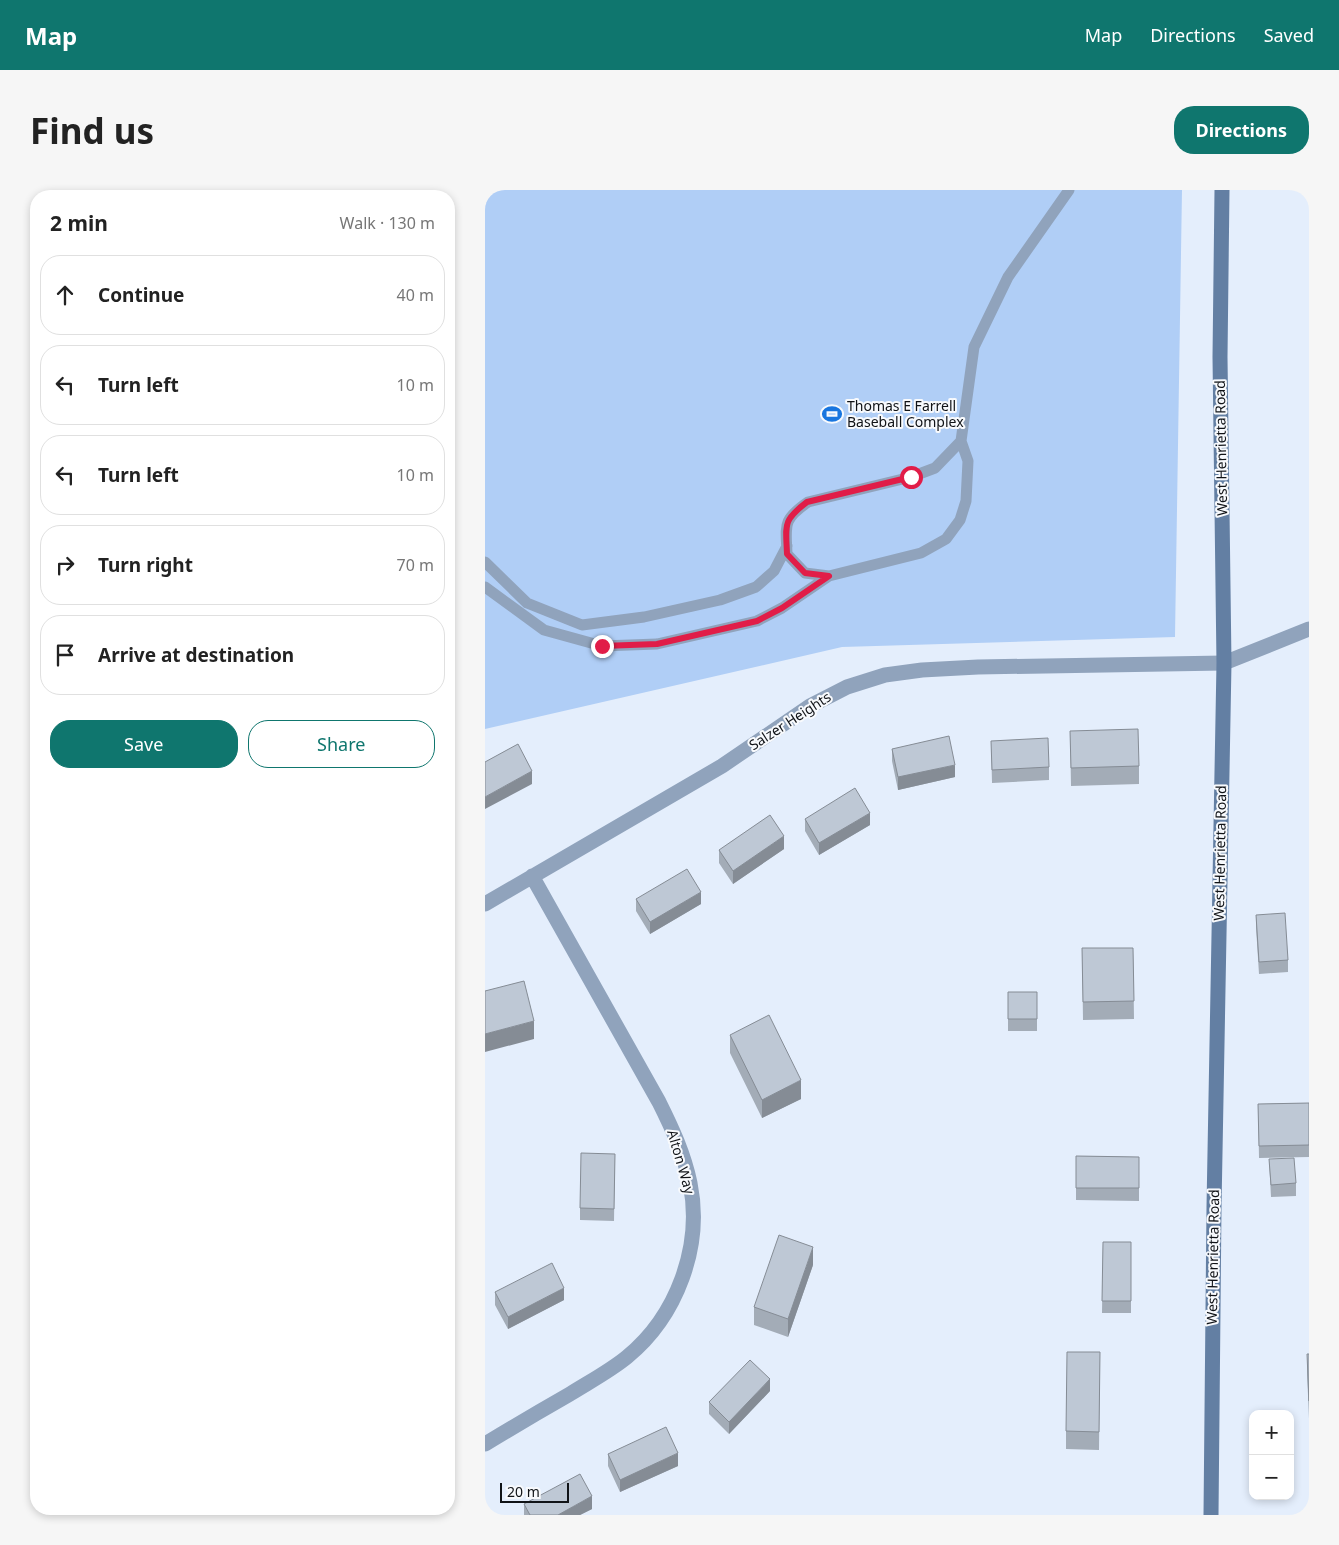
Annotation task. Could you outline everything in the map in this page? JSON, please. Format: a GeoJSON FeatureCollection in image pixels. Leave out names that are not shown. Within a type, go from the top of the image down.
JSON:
{"type":"FeatureCollection","features":[{"type":"Feature","properties":{"kind":"main road","name":"West Henrietta Road"},"geometry":{"type":"LineString","coordinates":[[1211,1515],[1214,1198],[1224,663],[1220,357],[1222,190]]}},
{"type":"Feature","properties":{"kind":"street"},"geometry":{"type":"LineString","coordinates":[[1224,663],[1309,629]]}},
{"type":"Feature","properties":{"kind":"street","name":"Salzer Heights"},"geometry":{"type":"LineString","coordinates":[[485,904],[722,766],[810,706],[847,687],[870,679],[922,670],[969,667],[1224,663]]}},
{"type":"Feature","properties":{"kind":"street","name":"Alton Way"},"geometry":{"type":"LineString","coordinates":[[485,1444],[597,1377],[628,1356],[655,1328],[675,1299],[684,1273],[691,1242],[693,1210],[690,1183],[675,1134],[659,1102],[532,876]]}},
{"type":"Feature","properties":{"kind":"lane"},"geometry":{"type":"LineString","coordinates":[[485,587],[544,630],[602,646],[657,644],[757,621],[782,608],[829,576],[921,553],[946,538],[960,520],[965,501],[968,461],[961,441],[974,347],[1008,277],[1069,190]]}},
{"type":"Feature","properties":{"kind":"lane"},"geometry":{"type":"LineString","coordinates":[[829,576],[805,573],[787,554],[786,523],[794,512],[807,502],[911,477],[935,468],[961,441]]}},
{"type":"Feature","properties":{"kind":"lane"},"geometry":{"type":"LineString","coordinates":[[485,562],[527,603],[583,625],[644,617],[710,602],[756,587],[774,570],[787,546]]}},
{"type":"Feature","properties":{"kind":"shaded area","name":"Thomas E Farrell Baseball Complex"},"geometry":{"type":"Polygon","coordinates":[[[485,190],[1182,190],[1175,637],[842,647],[485,729],[485,190]]]}},
{"type":"Feature","properties":{"kind":"building"},"geometry":{"type":"Polygon","coordinates":[[[1138,729],[1139,766],[1071,768],[1070,731],[1138,729]]]}},
{"type":"Feature","properties":{"kind":"building"},"geometry":{"type":"Polygon","coordinates":[[[949,736],[955,765],[898,777],[892,749],[949,736]]]}},
{"type":"Feature","properties":{"kind":"building"},"geometry":{"type":"Polygon","coordinates":[[[1048,738],[1049,767],[992,770],[991,741],[1048,738]]]}},
{"type":"Feature","properties":{"kind":"building"},"geometry":{"type":"Polygon","coordinates":[[[518,744],[532,771],[485,797],[485,762],[518,744]]]}},
{"type":"Feature","properties":{"kind":"building"},"geometry":{"type":"Polygon","coordinates":[[[855,788],[870,813],[819,843],[805,819],[855,788]]]}},
{"type":"Feature","properties":{"kind":"building"},"geometry":{"type":"Polygon","coordinates":[[[770,815],[784,836],[733,871],[719,850],[770,815]]]}},
{"type":"Feature","properties":{"kind":"building"},"geometry":{"type":"Polygon","coordinates":[[[687,869],[701,892],[650,922],[636,899],[687,869]]]}},
{"type":"Feature","properties":{"kind":"building"},"geometry":{"type":"Polygon","coordinates":[[[1285,913],[1288,960],[1259,962],[1256,915],[1285,913]]]}},
{"type":"Feature","properties":{"kind":"building"},"geometry":{"type":"Polygon","coordinates":[[[1082,948],[1133,948],[1134,1001],[1083,1002],[1082,948]]]}},
{"type":"Feature","properties":{"kind":"building"},"geometry":{"type":"Polygon","coordinates":[[[524,981],[534,1021],[485,1034],[485,991],[524,981]]]}},
{"type":"Feature","properties":{"kind":"building"},"geometry":{"type":"Polygon","coordinates":[[[1008,992],[1037,992],[1037,1019],[1008,1019],[1008,992]]]}},
{"type":"Feature","properties":{"kind":"building"},"geometry":{"type":"Polygon","coordinates":[[[769,1015],[801,1080],[762,1100],[730,1035],[769,1015]]]}},
{"type":"Feature","properties":{"kind":"building"},"geometry":{"type":"Polygon","coordinates":[[[1309,1103],[1309,1145],[1259,1146],[1258,1104],[1309,1103]]]}},
{"type":"Feature","properties":{"kind":"building"},"geometry":{"type":"Polygon","coordinates":[[[581,1153],[615,1154],[614,1209],[580,1208],[581,1153]]]}},
{"type":"Feature","properties":{"kind":"building"},"geometry":{"type":"Polygon","coordinates":[[[1076,1156],[1139,1157],[1139,1188],[1076,1188],[1076,1156]]]}},
{"type":"Feature","properties":{"kind":"building"},"geometry":{"type":"Polygon","coordinates":[[[1294,1158],[1296,1183],[1271,1185],[1269,1159],[1294,1158]]]}},
{"type":"Feature","properties":{"kind":"building"},"geometry":{"type":"Polygon","coordinates":[[[779,1235],[813,1247],[788,1319],[754,1307],[779,1235]]]}},
{"type":"Feature","properties":{"kind":"building"},"geometry":{"type":"Polygon","coordinates":[[[1103,1242],[1131,1242],[1131,1301],[1102,1301],[1103,1242]]]}},
{"type":"Feature","properties":{"kind":"building"},"geometry":{"type":"Polygon","coordinates":[[[552,1263],[564,1288],[508,1317],[495,1292],[552,1263]]]}},
{"type":"Feature","properties":{"kind":"building"},"geometry":{"type":"Polygon","coordinates":[[[1067,1352],[1100,1352],[1099,1432],[1066,1431],[1067,1352]]]}},
{"type":"Feature","properties":{"kind":"building"},"geometry":{"type":"Polygon","coordinates":[[[1307,1354],[1309,1354],[1309,1401],[1307,1354]]]}},
{"type":"Feature","properties":{"kind":"building"},"geometry":{"type":"Polygon","coordinates":[[[750,1360],[770,1379],[729,1422],[709,1402],[750,1360]]]}},
{"type":"Feature","properties":{"kind":"building"},"geometry":{"type":"Polygon","coordinates":[[[666,1427],[678,1453],[620,1480],[608,1454],[666,1427]]]}},
{"type":"Feature","properties":{"kind":"building"},"geometry":{"type":"Polygon","coordinates":[[[580,1474],[592,1496],[558,1515],[530,1515],[524,1504],[580,1474]]]}},
{"type":"Feature","properties":{"kind":"place","name":"Thomas E Farrell Baseball Complex"},"geometry":{"type":"Point","coordinates":[832,414]}},
{"type":"Feature","properties":{"kind":"route"},"geometry":{"type":"LineString","coordinates":[[602,646],[657,644],[757,621],[782,608],[829,576],[805,573],[787,554],[786,523],[794,512],[807,502],[911,477]]}}]}
